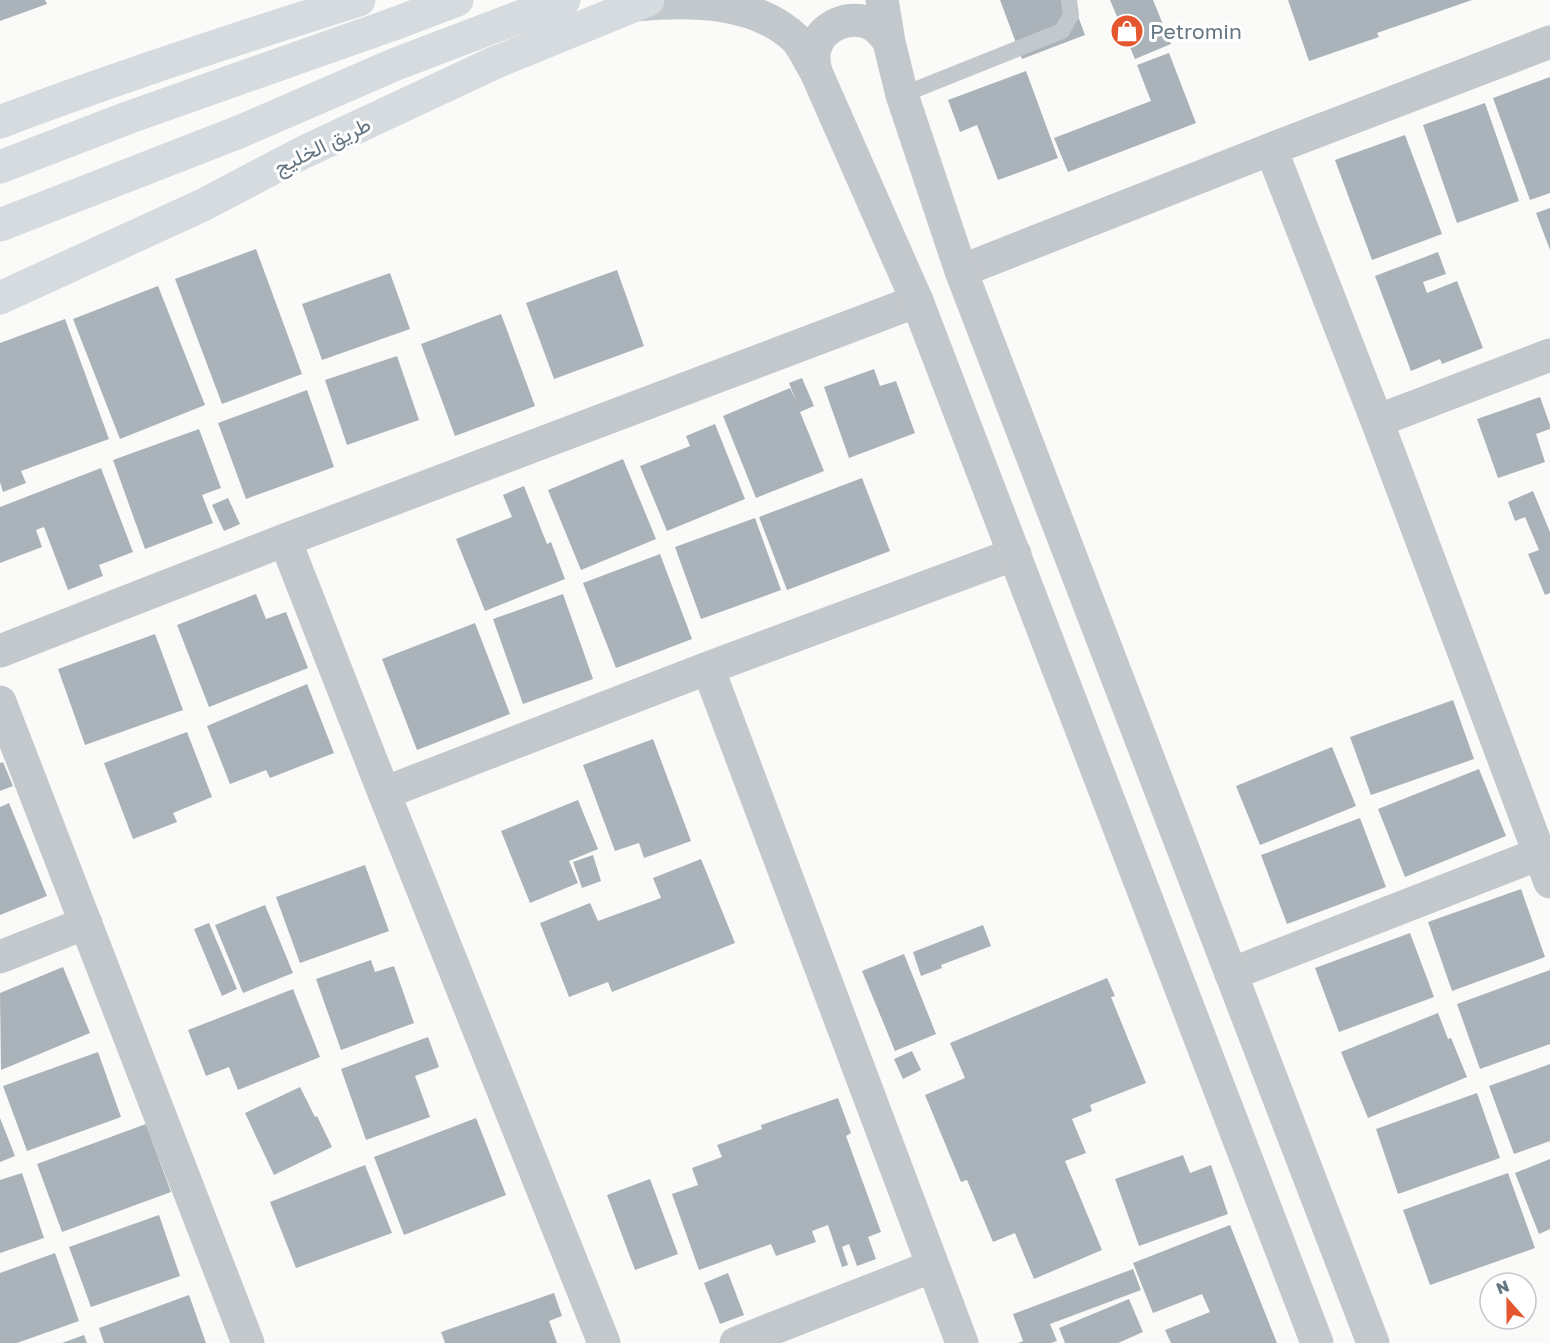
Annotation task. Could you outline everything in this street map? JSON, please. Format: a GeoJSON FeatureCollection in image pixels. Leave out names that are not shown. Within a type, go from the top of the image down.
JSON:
{"type":"FeatureCollection","features":[{"type":"Feature","properties":{"kind":"main road"},"geometry":{"type":"LineString","coordinates":[[0,122],[176,58],[359,0]]}},
{"type":"Feature","properties":{"kind":"main road"},"geometry":{"type":"LineString","coordinates":[[0,167],[130,117],[391,26],[457,0]]}},
{"type":"Feature","properties":{"kind":"main road"},"geometry":{"type":"LineString","coordinates":[[0,225],[239,132],[396,64],[564,0]]}},
{"type":"Feature","properties":{"kind":"main road","name":"طريق الخليج"},"geometry":{"type":"LineString","coordinates":[[0,298],[203,205],[304,152],[494,63],[642,3]]}},
{"type":"Feature","properties":{"kind":"street"},"geometry":{"type":"LineString","coordinates":[[642,3],[721,0],[765,13],[781,24],[798,41],[816,72],[917,301],[1317,1343]]}},
{"type":"Feature","properties":{"kind":"street"},"geometry":{"type":"LineString","coordinates":[[882,0],[889,42],[902,95],[961,271],[1373,1343]]}},
{"type":"Feature","properties":{"kind":"street"},"geometry":{"type":"LineString","coordinates":[[816,72],[814,50],[818,40],[826,30],[838,23],[850,20],[873,25],[889,42]]}},
{"type":"Feature","properties":{"kind":"street"},"geometry":{"type":"LineString","coordinates":[[961,271],[1550,42]]}},
{"type":"Feature","properties":{"kind":"street"},"geometry":{"type":"LineString","coordinates":[[1231,974],[1544,868],[1377,421],[1271,149]]}},
{"type":"Feature","properties":{"kind":"street"},"geometry":{"type":"LineString","coordinates":[[0,651],[285,540],[917,301]]}},
{"type":"Feature","properties":{"kind":"street"},"geometry":{"type":"LineString","coordinates":[[1377,421],[1550,355]]}},
{"type":"Feature","properties":{"kind":"street"},"geometry":{"type":"LineString","coordinates":[[285,540],[604,1343]]}},
{"type":"Feature","properties":{"kind":"street"},"geometry":{"type":"LineString","coordinates":[[384,794],[708,668],[1015,554]]}},
{"type":"Feature","properties":{"kind":"street"},"geometry":{"type":"LineString","coordinates":[[708,668],[962,1343]]}},
{"type":"Feature","properties":{"kind":"street"},"geometry":{"type":"LineString","coordinates":[[0,702],[248,1343]]}},
{"type":"Feature","properties":{"kind":"street"},"geometry":{"type":"LineString","coordinates":[[0,957],[86,923]]}},
{"type":"Feature","properties":{"kind":"street"},"geometry":{"type":"LineString","coordinates":[[736,1343],[933,1266]]}},
{"type":"Feature","properties":{"kind":"lane"},"geometry":{"type":"LineString","coordinates":[[902,95],[1062,31],[1071,15],[1069,0]]}},
{"type":"Feature","properties":{"kind":"building"},"geometry":{"type":"Polygon","coordinates":[[[0,0],[45,0],[47,4],[0,21],[0,0]]]}},
{"type":"Feature","properties":{"kind":"building"},"geometry":{"type":"Polygon","coordinates":[[[1000,0],[1072,0],[1085,35],[1022,59],[1000,0]]]}},
{"type":"Feature","properties":{"kind":"building"},"geometry":{"type":"Polygon","coordinates":[[[1110,0],[1153,0],[1171,44],[1135,59],[1110,0]]]}},
{"type":"Feature","properties":{"kind":"building"},"geometry":{"type":"Polygon","coordinates":[[[1288,0],[1472,0],[1377,33],[1379,37],[1309,61],[1288,0]]]}},
{"type":"Feature","properties":{"kind":"building"},"geometry":{"type":"Polygon","coordinates":[[[1169,53],[1196,123],[1068,172],[1054,138],[1151,101],[1137,65],[1169,53]]]}},
{"type":"Feature","properties":{"kind":"building"},"geometry":{"type":"Polygon","coordinates":[[[1026,71],[1058,158],[998,180],[977,125],[960,132],[948,100],[1026,71]]]}},
{"type":"Feature","properties":{"kind":"building"},"geometry":{"type":"Polygon","coordinates":[[[1550,77],[1550,193],[1530,200],[1493,98],[1550,77]]]}},
{"type":"Feature","properties":{"kind":"building"},"geometry":{"type":"Polygon","coordinates":[[[1485,103],[1519,201],[1457,223],[1423,125],[1485,103]]]}},
{"type":"Feature","properties":{"kind":"building"},"geometry":{"type":"Polygon","coordinates":[[[1405,135],[1442,234],[1372,260],[1335,160],[1405,135]]]}},
{"type":"Feature","properties":{"kind":"building"},"geometry":{"type":"Polygon","coordinates":[[[1550,208],[1550,250],[1536,213],[1550,208]]]}},
{"type":"Feature","properties":{"kind":"building"},"geometry":{"type":"Polygon","coordinates":[[[256,249],[302,374],[222,404],[175,279],[256,249]]]}},
{"type":"Feature","properties":{"kind":"building"},"geometry":{"type":"Polygon","coordinates":[[[1438,252],[1446,274],[1423,282],[1427,293],[1457,281],[1483,348],[1442,364],[1440,359],[1411,371],[1375,276],[1438,252]]]}},
{"type":"Feature","properties":{"kind":"building"},"geometry":{"type":"Polygon","coordinates":[[[617,270],[644,346],[554,379],[526,303],[617,270]]]}},
{"type":"Feature","properties":{"kind":"building"},"geometry":{"type":"Polygon","coordinates":[[[390,273],[410,329],[322,360],[302,304],[390,273]]]}},
{"type":"Feature","properties":{"kind":"building"},"geometry":{"type":"Polygon","coordinates":[[[158,286],[205,405],[120,439],[73,319],[158,286]]]}},
{"type":"Feature","properties":{"kind":"building"},"geometry":{"type":"Polygon","coordinates":[[[501,314],[535,406],[455,436],[421,344],[501,314]]]}},
{"type":"Feature","properties":{"kind":"building"},"geometry":{"type":"Polygon","coordinates":[[[65,319],[109,439],[21,471],[26,483],[3,492],[0,482],[0,343],[65,319]]]}},
{"type":"Feature","properties":{"kind":"building"},"geometry":{"type":"Polygon","coordinates":[[[397,356],[419,420],[347,445],[325,380],[397,356]]]}},
{"type":"Feature","properties":{"kind":"building"},"geometry":{"type":"Polygon","coordinates":[[[874,369],[880,386],[896,381],[915,433],[849,458],[824,387],[874,369]]]}},
{"type":"Feature","properties":{"kind":"building"},"geometry":{"type":"Polygon","coordinates":[[[802,378],[814,406],[800,412],[824,471],[756,498],[723,416],[790,388],[796,401],[789,383],[802,378]]]}},
{"type":"Feature","properties":{"kind":"building"},"geometry":{"type":"Polygon","coordinates":[[[307,390],[334,467],[246,499],[218,423],[307,390]]]}},
{"type":"Feature","properties":{"kind":"building"},"geometry":{"type":"Polygon","coordinates":[[[1540,397],[1550,425],[1550,429],[1536,434],[1545,462],[1498,478],[1477,419],[1540,397]]]}},
{"type":"Feature","properties":{"kind":"building"},"geometry":{"type":"Polygon","coordinates":[[[715,424],[745,499],[667,531],[640,466],[690,446],[686,436],[715,424]]]}},
{"type":"Feature","properties":{"kind":"building"},"geometry":{"type":"Polygon","coordinates":[[[199,429],[221,488],[202,495],[213,523],[145,549],[113,460],[199,429]]]}},
{"type":"Feature","properties":{"kind":"building"},"geometry":{"type":"Polygon","coordinates":[[[623,459],[656,539],[581,570],[548,490],[623,459]]]}},
{"type":"Feature","properties":{"kind":"building"},"geometry":{"type":"Polygon","coordinates":[[[101,468],[133,552],[99,565],[103,576],[68,590],[44,527],[36,530],[42,547],[0,563],[0,507],[101,468]]]}},
{"type":"Feature","properties":{"kind":"building"},"geometry":{"type":"Polygon","coordinates":[[[862,478],[890,551],[787,590],[759,517],[862,478]]]}},
{"type":"Feature","properties":{"kind":"building"},"geometry":{"type":"Polygon","coordinates":[[[524,486],[547,544],[551,542],[565,579],[485,611],[456,539],[512,517],[503,495],[524,486]]]}},
{"type":"Feature","properties":{"kind":"building"},"geometry":{"type":"Polygon","coordinates":[[[1533,491],[1550,532],[1550,593],[1545,595],[1528,554],[1539,550],[1525,517],[1515,521],[1508,502],[1533,491]]]}},
{"type":"Feature","properties":{"kind":"building"},"geometry":{"type":"Polygon","coordinates":[[[228,498],[240,524],[224,531],[212,505],[228,498]]]}},
{"type":"Feature","properties":{"kind":"building"},"geometry":{"type":"Polygon","coordinates":[[[755,518],[781,590],[701,619],[675,547],[755,518]]]}},
{"type":"Feature","properties":{"kind":"building"},"geometry":{"type":"Polygon","coordinates":[[[660,554],[692,639],[616,668],[583,583],[660,554]]]}},
{"type":"Feature","properties":{"kind":"building"},"geometry":{"type":"Polygon","coordinates":[[[256,594],[266,619],[286,612],[308,668],[209,707],[177,625],[256,594]]]}},
{"type":"Feature","properties":{"kind":"building"},"geometry":{"type":"Polygon","coordinates":[[[563,594],[593,679],[523,704],[493,619],[563,594]]]}},
{"type":"Feature","properties":{"kind":"building"},"geometry":{"type":"Polygon","coordinates":[[[475,623],[510,714],[417,750],[382,659],[475,623]]]}},
{"type":"Feature","properties":{"kind":"building"},"geometry":{"type":"Polygon","coordinates":[[[155,634],[183,710],[85,745],[58,669],[155,634]]]}},
{"type":"Feature","properties":{"kind":"building"},"geometry":{"type":"Polygon","coordinates":[[[307,684],[334,753],[270,778],[266,770],[230,784],[207,726],[307,684]]]}},
{"type":"Feature","properties":{"kind":"building"},"geometry":{"type":"Polygon","coordinates":[[[1453,700],[1474,759],[1371,795],[1350,737],[1453,700]]]}},
{"type":"Feature","properties":{"kind":"building"},"geometry":{"type":"Polygon","coordinates":[[[187,732],[212,797],[173,813],[177,822],[133,839],[104,763],[187,732]]]}},
{"type":"Feature","properties":{"kind":"building"},"geometry":{"type":"Polygon","coordinates":[[[653,739],[691,841],[644,858],[639,843],[615,851],[583,765],[653,739]]]}},
{"type":"Feature","properties":{"kind":"building"},"geometry":{"type":"Polygon","coordinates":[[[1332,747],[1356,806],[1260,845],[1236,786],[1332,747]]]}},
{"type":"Feature","properties":{"kind":"building"},"geometry":{"type":"Polygon","coordinates":[[[3,762],[13,786],[0,791],[0,763],[3,762]]]}},
{"type":"Feature","properties":{"kind":"building"},"geometry":{"type":"Polygon","coordinates":[[[1479,769],[1506,836],[1405,877],[1378,809],[1479,769]]]}},
{"type":"Feature","properties":{"kind":"building"},"geometry":{"type":"Polygon","coordinates":[[[578,800],[598,849],[569,861],[578,883],[530,903],[501,831],[578,800]]]}},
{"type":"Feature","properties":{"kind":"building"},"geometry":{"type":"Polygon","coordinates":[[[9,803],[47,896],[0,915],[0,807],[9,803]]]}},
{"type":"Feature","properties":{"kind":"building"},"geometry":{"type":"Polygon","coordinates":[[[1360,818],[1386,887],[1287,924],[1261,855],[1360,818]]]}},
{"type":"Feature","properties":{"kind":"building"},"geometry":{"type":"Polygon","coordinates":[[[593,855],[601,881],[582,888],[573,862],[593,855]]]}},
{"type":"Feature","properties":{"kind":"building"},"geometry":{"type":"Polygon","coordinates":[[[701,859],[735,943],[612,992],[608,982],[569,997],[540,923],[590,903],[598,921],[661,898],[653,878],[701,859]]]}},
{"type":"Feature","properties":{"kind":"building"},"geometry":{"type":"Polygon","coordinates":[[[365,865],[389,931],[300,963],[276,897],[365,865]]]}},
{"type":"Feature","properties":{"kind":"building"},"geometry":{"type":"Polygon","coordinates":[[[1521,889],[1545,957],[1452,991],[1428,922],[1521,889]]]}},
{"type":"Feature","properties":{"kind":"building"},"geometry":{"type":"Polygon","coordinates":[[[265,905],[293,973],[243,993],[215,925],[265,905]]]}},
{"type":"Feature","properties":{"kind":"building"},"geometry":{"type":"Polygon","coordinates":[[[209,923],[237,989],[222,996],[194,929],[209,923]]]}},
{"type":"Feature","properties":{"kind":"building"},"geometry":{"type":"Polygon","coordinates":[[[983,925],[991,946],[941,965],[942,968],[921,976],[913,952],[983,925]]]}},
{"type":"Feature","properties":{"kind":"building"},"geometry":{"type":"Polygon","coordinates":[[[1410,933],[1434,997],[1339,1032],[1315,968],[1410,933]]]}},
{"type":"Feature","properties":{"kind":"building"},"geometry":{"type":"Polygon","coordinates":[[[904,954],[936,1034],[895,1051],[862,971],[904,954]]]}},
{"type":"Feature","properties":{"kind":"building"},"geometry":{"type":"Polygon","coordinates":[[[371,960],[375,972],[394,966],[414,1023],[341,1050],[316,979],[371,960]]]}},
{"type":"Feature","properties":{"kind":"building"},"geometry":{"type":"Polygon","coordinates":[[[63,967],[90,1033],[1,1070],[0,993],[63,967]]]}},
{"type":"Feature","properties":{"kind":"building"},"geometry":{"type":"Polygon","coordinates":[[[1550,970],[1550,1044],[1480,1069],[1457,1004],[1550,970]]]}},
{"type":"Feature","properties":{"kind":"building"},"geometry":{"type":"Polygon","coordinates":[[[1107,978],[1115,996],[1111,997],[1146,1083],[1090,1105],[1092,1111],[1072,1119],[1086,1153],[1065,1161],[1102,1250],[1034,1279],[1015,1233],[993,1242],[967,1180],[961,1182],[925,1095],[965,1078],[950,1043],[1107,978]]]}},
{"type":"Feature","properties":{"kind":"building"},"geometry":{"type":"Polygon","coordinates":[[[293,989],[320,1057],[238,1090],[229,1067],[206,1076],[188,1030],[293,989]]]}},
{"type":"Feature","properties":{"kind":"building"},"geometry":{"type":"Polygon","coordinates":[[[1438,1013],[1467,1077],[1368,1118],[1341,1052],[1438,1013]]]}},
{"type":"Feature","properties":{"kind":"building"},"geometry":{"type":"Polygon","coordinates":[[[428,1037],[439,1067],[415,1076],[430,1117],[366,1140],[341,1069],[428,1037]]]}},
{"type":"Feature","properties":{"kind":"building"},"geometry":{"type":"Polygon","coordinates":[[[912,1051],[921,1070],[903,1079],[894,1059],[912,1051]]]}},
{"type":"Feature","properties":{"kind":"building"},"geometry":{"type":"Polygon","coordinates":[[[98,1052],[121,1117],[27,1151],[3,1086],[98,1052]]]}},
{"type":"Feature","properties":{"kind":"building"},"geometry":{"type":"Polygon","coordinates":[[[1550,1064],[1550,1141],[1514,1154],[1489,1086],[1550,1064]]]}},
{"type":"Feature","properties":{"kind":"building"},"geometry":{"type":"Polygon","coordinates":[[[300,1087],[332,1147],[274,1175],[245,1113],[300,1087]]]}},
{"type":"Feature","properties":{"kind":"building"},"geometry":{"type":"Polygon","coordinates":[[[1477,1093],[1500,1158],[1398,1194],[1376,1129],[1477,1093]]]}},
{"type":"Feature","properties":{"kind":"building"},"geometry":{"type":"Polygon","coordinates":[[[838,1098],[851,1133],[846,1136],[881,1232],[868,1237],[876,1259],[857,1266],[849,1244],[842,1247],[848,1265],[842,1267],[828,1225],[812,1231],[816,1242],[776,1256],[771,1244],[699,1270],[672,1194],[698,1185],[692,1168],[722,1157],[717,1145],[762,1129],[761,1125],[838,1098]]]}},
{"type":"Feature","properties":{"kind":"building"},"geometry":{"type":"Polygon","coordinates":[[[0,1118],[15,1156],[0,1162],[0,1118]]]}},
{"type":"Feature","properties":{"kind":"building"},"geometry":{"type":"Polygon","coordinates":[[[476,1118],[506,1195],[404,1235],[374,1157],[476,1118]]]}},
{"type":"Feature","properties":{"kind":"building"},"geometry":{"type":"Polygon","coordinates":[[[146,1124],[171,1192],[62,1232],[37,1164],[146,1124]]]}},
{"type":"Feature","properties":{"kind":"building"},"geometry":{"type":"Polygon","coordinates":[[[1183,1155],[1190,1173],[1211,1165],[1228,1214],[1139,1246],[1115,1179],[1183,1155]]]}},
{"type":"Feature","properties":{"kind":"building"},"geometry":{"type":"Polygon","coordinates":[[[1550,1159],[1550,1229],[1539,1234],[1515,1173],[1550,1159]]]}},
{"type":"Feature","properties":{"kind":"building"},"geometry":{"type":"Polygon","coordinates":[[[365,1165],[392,1233],[296,1268],[270,1202],[365,1165]]]}},
{"type":"Feature","properties":{"kind":"building"},"geometry":{"type":"Polygon","coordinates":[[[22,1173],[44,1238],[0,1253],[0,1180],[22,1173]]]}},
{"type":"Feature","properties":{"kind":"building"},"geometry":{"type":"Polygon","coordinates":[[[1508,1173],[1535,1248],[1430,1285],[1403,1210],[1508,1173]]]}},
{"type":"Feature","properties":{"kind":"building"},"geometry":{"type":"Polygon","coordinates":[[[650,1179],[678,1254],[635,1270],[607,1195],[650,1179]]]}},
{"type":"Feature","properties":{"kind":"building"},"geometry":{"type":"Polygon","coordinates":[[[159,1215],[180,1276],[91,1307],[69,1247],[159,1215]]]}},
{"type":"Feature","properties":{"kind":"building"},"geometry":{"type":"Polygon","coordinates":[[[1230,1225],[1277,1343],[1171,1343],[1165,1330],[1210,1312],[1202,1294],[1153,1313],[1133,1263],[1230,1225]]]}},
{"type":"Feature","properties":{"kind":"building"},"geometry":{"type":"Polygon","coordinates":[[[55,1253],[79,1321],[17,1343],[0,1343],[0,1273],[55,1253]]]}},
{"type":"Feature","properties":{"kind":"building"},"geometry":{"type":"Polygon","coordinates":[[[1133,1269],[1141,1290],[1050,1324],[1057,1341],[1018,1343],[1023,1341],[1013,1314],[1133,1269]]]}},
{"type":"Feature","properties":{"kind":"building"},"geometry":{"type":"Polygon","coordinates":[[[728,1273],[744,1315],[720,1324],[704,1283],[728,1273]]]}},
{"type":"Feature","properties":{"kind":"building"},"geometry":{"type":"Polygon","coordinates":[[[554,1293],[562,1316],[549,1321],[557,1343],[445,1343],[441,1332],[554,1293]]]}},
{"type":"Feature","properties":{"kind":"building"},"geometry":{"type":"Polygon","coordinates":[[[189,1295],[206,1343],[104,1343],[99,1328],[189,1295]]]}},
{"type":"Feature","properties":{"kind":"building"},"geometry":{"type":"Polygon","coordinates":[[[1129,1299],[1143,1332],[1118,1343],[1065,1343],[1059,1328],[1129,1299]]]}},
{"type":"Feature","properties":{"kind":"building"},"geometry":{"type":"Polygon","coordinates":[[[84,1335],[87,1343],[62,1343],[84,1335]]]}},
{"type":"Feature","properties":{"kind":"place","name":"Petromin"},"geometry":{"type":"Point","coordinates":[1127,31]}}]}
